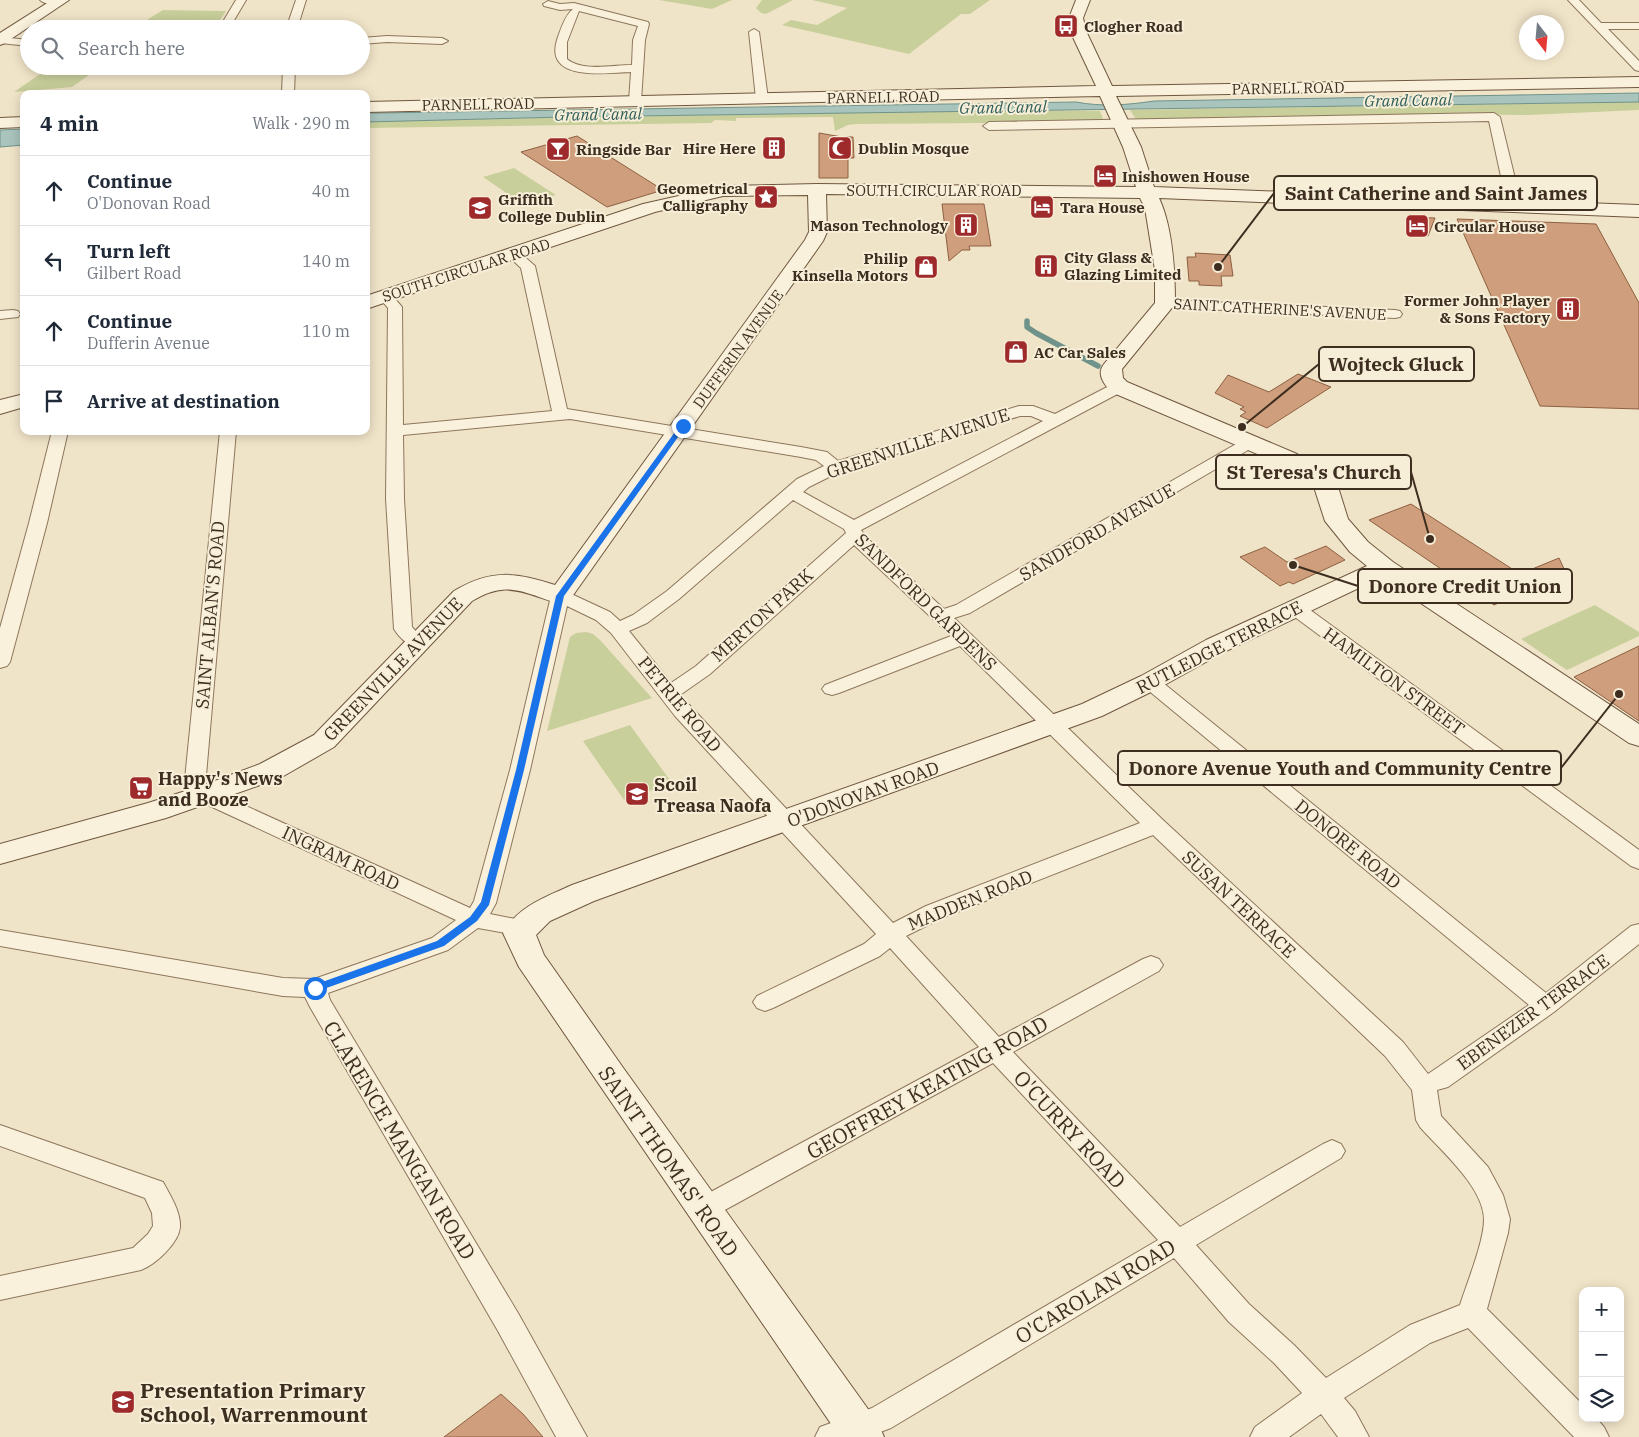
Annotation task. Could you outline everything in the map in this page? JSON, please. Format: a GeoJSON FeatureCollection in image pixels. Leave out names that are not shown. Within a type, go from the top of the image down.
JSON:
{"type":"FeatureCollection","features":[{"type":"Feature","properties":{"kind":"street"},"geometry":{"type":"LineString","coordinates":[[45,0],[61,1]]}},
{"type":"Feature","properties":{"kind":"street"},"geometry":{"type":"LineString","coordinates":[[229,20],[240,0]]}},
{"type":"Feature","properties":{"kind":"street"},"geometry":{"type":"LineString","coordinates":[[293,20],[301,0]]}},
{"type":"Feature","properties":{"kind":"street"},"geometry":{"type":"LineString","coordinates":[[1083,0],[1076,18],[1078,31],[1121,122],[1154,208],[1165,270],[1165,304],[1111,368],[1112,380],[1119,387],[1289,459],[1319,476],[1326,487],[1337,522],[1359,547],[1384,567],[1639,737]]}},
{"type":"Feature","properties":{"kind":"street"},"geometry":{"type":"LineString","coordinates":[[1573,0],[1639,68]]}},
{"type":"Feature","properties":{"kind":"street"},"geometry":{"type":"LineString","coordinates":[[32,20],[61,1]]}},
{"type":"Feature","properties":{"kind":"street"},"geometry":{"type":"LineString","coordinates":[[548,4],[560,7],[574,6],[640,21],[644,24],[645,26],[638,40],[635,101]]}},
{"type":"Feature","properties":{"kind":"street"},"geometry":{"type":"LineString","coordinates":[[575,12],[565,32],[560,50],[562,59],[566,64],[586,68],[637,68]]}},
{"type":"Feature","properties":{"kind":"street"},"geometry":{"type":"LineString","coordinates":[[1600,26],[1639,26]]}},
{"type":"Feature","properties":{"kind":"street"},"geometry":{"type":"LineString","coordinates":[[2,39],[20,27]]}},
{"type":"Feature","properties":{"kind":"street"},"geometry":{"type":"LineString","coordinates":[[754,32],[762,98]]}},
{"type":"Feature","properties":{"kind":"street"},"geometry":{"type":"LineString","coordinates":[[2,39],[20,40]]}},
{"type":"Feature","properties":{"kind":"street"},"geometry":{"type":"LineString","coordinates":[[370,41],[442,41]]}},
{"type":"Feature","properties":{"kind":"street"},"geometry":{"type":"LineString","coordinates":[[288,90],[289,75]]}},
{"type":"Feature","properties":{"kind":"street","name":"PARNELL ROAD"},"geometry":{"type":"LineString","coordinates":[[370,107],[1639,82]]}},
{"type":"Feature","properties":{"kind":"street"},"geometry":{"type":"LineString","coordinates":[[989,126],[1121,122],[1494,117],[1512,195],[1517,206]]}},
{"type":"Feature","properties":{"kind":"street"},"geometry":{"type":"LineString","coordinates":[[0,123],[20,122]]}},
{"type":"Feature","properties":{"kind":"street","name":"DUFFERIN AVENUE"},"geometry":{"type":"LineString","coordinates":[[560,596],[814,241],[818,232],[816,189]]}},
{"type":"Feature","properties":{"kind":"street","name":"SOUTH CIRCULAR ROAD"},"geometry":{"type":"LineString","coordinates":[[370,301],[649,208],[695,196],[743,190],[1147,192],[1639,211]]}},
{"type":"Feature","properties":{"kind":"street"},"geometry":{"type":"LineString","coordinates":[[513,254],[528,266],[560,413]]}},
{"type":"Feature","properties":{"kind":"street"},"geometry":{"type":"LineString","coordinates":[[386,297],[395,307],[395,499],[403,629],[417,642]]}},
{"type":"Feature","properties":{"kind":"street","name":"SAINT CATHERINE'S AVENUE"},"geometry":{"type":"LineString","coordinates":[[1165,304],[1395,314]]}},
{"type":"Feature","properties":{"kind":"street","name":"MERTON PARK"},"geometry":{"type":"LineString","coordinates":[[669,694],[703,670],[854,531],[1055,420],[1119,387]]}},
{"type":"Feature","properties":{"kind":"street"},"geometry":{"type":"LineString","coordinates":[[0,407],[20,401]]}},
{"type":"Feature","properties":{"kind":"street","name":"GREENVILLE AVENUE"},"geometry":{"type":"LineString","coordinates":[[0,854],[202,796],[270,771],[324,741],[463,596],[484,584],[500,580],[514,582],[560,596],[602,616],[618,629],[640,619],[673,595],[803,483],[835,467],[1019,411],[1032,411],[1055,420]]}},
{"type":"Feature","properties":{"kind":"street"},"geometry":{"type":"LineString","coordinates":[[395,431],[560,413],[821,456],[835,467]]}},
{"type":"Feature","properties":{"kind":"street"},"geometry":{"type":"LineString","coordinates":[[0,662],[38,523],[59,435]]}},
{"type":"Feature","properties":{"kind":"street","name":"SAINT ALBAN'S ROAD"},"geometry":{"type":"LineString","coordinates":[[202,796],[206,654],[228,435]]}},
{"type":"Feature","properties":{"kind":"street","name":"SANDFORD AVENUE"},"geometry":{"type":"LineString","coordinates":[[941,616],[963,609],[1249,442]]}},
{"type":"Feature","properties":{"kind":"street","name":"SANDFORD GARDENS"},"geometry":{"type":"LineString","coordinates":[[792,492],[854,531],[1053,725]]}},
{"type":"Feature","properties":{"kind":"street","name":"RUTLEDGE TERRACE"},"geometry":{"type":"LineString","coordinates":[[1053,725],[1092,710],[1150,682],[1215,646],[1384,567]]}},
{"type":"Feature","properties":{"kind":"street"},"geometry":{"type":"LineString","coordinates":[[0,938],[301,989],[315,988],[440,944],[474,919],[485,903],[520,770],[560,596]]}},
{"type":"Feature","properties":{"kind":"street","name":"HAMILTON STREET"},"geometry":{"type":"LineString","coordinates":[[1295,608],[1639,861]]}},
{"type":"Feature","properties":{"kind":"street","name":"PETRIE ROAD"},"geometry":{"type":"LineString","coordinates":[[618,629],[682,711],[785,822]]}},
{"type":"Feature","properties":{"kind":"street"},"geometry":{"type":"LineString","coordinates":[[832,689],[963,638]]}},
{"type":"Feature","properties":{"kind":"street","name":"DONORE ROAD"},"geometry":{"type":"LineString","coordinates":[[1150,682],[1546,1006]]}},
{"type":"Feature","properties":{"kind":"street","name":"O'DONOVAN ROAD"},"geometry":{"type":"LineString","coordinates":[[523,928],[539,913],[559,903],[1053,725]]}},
{"type":"Feature","properties":{"kind":"street","name":"SUSAN TERRACE"},"geometry":{"type":"LineString","coordinates":[[1053,725],[1155,825],[1394,1049],[1422,1085]]}},
{"type":"Feature","properties":{"kind":"street","name":"INGRAM ROAD"},"geometry":{"type":"LineString","coordinates":[[202,796],[217,801],[474,919],[523,928]]}},
{"type":"Feature","properties":{"kind":"street","name":"O'CURRY ROAD"},"geometry":{"type":"LineString","coordinates":[[785,822],[1177,1242],[1239,1313],[1284,1354],[1323,1395],[1345,1421],[1354,1437]]}},
{"type":"Feature","properties":{"kind":"street","name":"MADDEN ROAD"},"geometry":{"type":"LineString","coordinates":[[765,1002],[872,950],[891,934],[934,912],[1130,837],[1155,825]]}},
{"type":"Feature","properties":{"kind":"street","name":"SAINT THOMAS' ROAD"},"geometry":{"type":"LineString","coordinates":[[523,928],[519,934],[530,959],[704,1210],[850,1433]]}},
{"type":"Feature","properties":{"kind":"street","name":"EBENEZER TERRACE"},"geometry":{"type":"LineString","coordinates":[[1422,1085],[1439,1080],[1546,1006],[1639,932]]}},
{"type":"Feature","properties":{"kind":"street","name":"GEOFFREY KEATING ROAD"},"geometry":{"type":"LineString","coordinates":[[704,1210],[1151,965]]}},
{"type":"Feature","properties":{"kind":"street","name":"CLARENCE MANGAN ROAD"},"geometry":{"type":"LineString","coordinates":[[315,988],[318,1001],[508,1322],[572,1437]]}},
{"type":"Feature","properties":{"kind":"street"},"geometry":{"type":"LineString","coordinates":[[1422,1085],[1426,1094],[1429,1120],[1479,1175],[1490,1195],[1497,1219],[1495,1233],[1472,1313]]}},
{"type":"Feature","properties":{"kind":"street"},"geometry":{"type":"LineString","coordinates":[[0,1135],[154,1190],[164,1213],[167,1228],[158,1242],[140,1258],[0,1288]]}},
{"type":"Feature","properties":{"kind":"street","name":"O'CAROLAN ROAD"},"geometry":{"type":"LineString","coordinates":[[850,1433],[881,1418],[1332,1151]]}},
{"type":"Feature","properties":{"kind":"street"},"geometry":{"type":"LineString","coordinates":[[1265,1437],[1323,1395],[1420,1334],[1472,1313]]}},
{"type":"Feature","properties":{"kind":"street"},"geometry":{"type":"LineString","coordinates":[[1472,1313],[1594,1437]]}},
{"type":"Feature","properties":{"kind":"green space"},"geometry":{"type":"Polygon","coordinates":[[[659,0],[732,0],[712,9],[659,0]]]}},
{"type":"Feature","properties":{"kind":"green space"},"geometry":{"type":"Polygon","coordinates":[[[762,0],[793,0],[766,14],[761,13],[756,8],[762,0]]]}},
{"type":"Feature","properties":{"kind":"green space"},"geometry":{"type":"Polygon","coordinates":[[[812,0],[990,0],[970,14],[961,14],[909,54],[782,25],[791,20],[817,25],[847,8],[812,0]]]}},
{"type":"Feature","properties":{"kind":"green space"},"geometry":{"type":"Polygon","coordinates":[[[163,10],[226,11],[220,20],[147,20],[163,10]]]}},
{"type":"Feature","properties":{"kind":"green space"},"geometry":{"type":"Polygon","coordinates":[[[39,75],[89,75],[72,87],[14,92],[39,75]]]}},
{"type":"Feature","properties":{"kind":"green space"},"geometry":{"type":"Polygon","coordinates":[[[1639,102],[1639,110],[1529,115],[1401,114],[1274,118],[1257,116],[1257,118],[1174,118],[1137,121],[1130,110],[1639,102]]]}},
{"type":"Feature","properties":{"kind":"green space"},"geometry":{"type":"Polygon","coordinates":[[[1014,110],[1100,111],[1104,122],[857,124],[848,125],[835,131],[833,117],[736,118],[736,121],[715,120],[711,123],[370,128],[370,122],[1014,110]]]}},
{"type":"Feature","properties":{"kind":"green space"},"geometry":{"type":"Polygon","coordinates":[[[514,168],[556,195],[524,205],[483,177],[514,168]]]}},
{"type":"Feature","properties":{"kind":"green space"},"geometry":{"type":"Polygon","coordinates":[[[1595,605],[1639,632],[1639,636],[1567,670],[1521,639],[1595,605]]]}},
{"type":"Feature","properties":{"kind":"green space"},"geometry":{"type":"Polygon","coordinates":[[[586,632],[593,634],[600,640],[652,698],[547,731],[570,637],[576,633],[586,632]]]}},
{"type":"Feature","properties":{"kind":"green space"},"geometry":{"type":"Polygon","coordinates":[[[630,725],[672,783],[624,800],[583,741],[630,725]]]}},
{"type":"Feature","properties":{"kind":"water","name":"Grand Canal"},"geometry":{"type":"Polygon","coordinates":[[[1639,93],[1639,102],[564,117],[370,122],[370,113],[1076,102],[1095,105],[1115,105],[1154,101],[1639,93]]]}},
{"type":"Feature","properties":{"kind":"water"},"geometry":{"type":"Polygon","coordinates":[[[20,129],[20,145],[0,147],[0,130],[20,129]]]}},
{"type":"Feature","properties":{"kind":"building","name":"Dublin Mosque"},"geometry":{"type":"Polygon","coordinates":[[[819,133],[853,137],[854,158],[848,158],[848,178],[819,178],[819,133]]]}},
{"type":"Feature","properties":{"kind":"building"},"geometry":{"type":"Polygon","coordinates":[[[577,136],[663,190],[607,207],[521,152],[577,136]]]}},
{"type":"Feature","properties":{"kind":"building","name":"Mason Technology"},"geometry":{"type":"Polygon","coordinates":[[[942,204],[984,204],[991,246],[969,246],[970,250],[962,250],[949,261],[942,204]]]}},
{"type":"Feature","properties":{"kind":"building","name":"Circular House"},"geometry":{"type":"Polygon","coordinates":[[[1407,217],[1435,218],[1428,236],[1414,236],[1407,217]]]}},
{"type":"Feature","properties":{"kind":"building","name":"Former John Player & Sons Factory"},"geometry":{"type":"Polygon","coordinates":[[[1457,219],[1596,224],[1639,303],[1639,409],[1540,406],[1457,219]]]}},
{"type":"Feature","properties":{"kind":"building"},"geometry":{"type":"Polygon","coordinates":[[[1195,253],[1230,255],[1233,276],[1221,276],[1222,286],[1199,285],[1199,281],[1189,281],[1187,257],[1196,257],[1195,253]]]}},
{"type":"Feature","properties":{"kind":"building"},"geometry":{"type":"Polygon","coordinates":[[[1298,374],[1331,387],[1267,428],[1240,416],[1246,412],[1240,409],[1244,407],[1215,393],[1228,375],[1269,392],[1298,374]]]}},
{"type":"Feature","properties":{"kind":"building"},"geometry":{"type":"Polygon","coordinates":[[[1411,504],[1520,574],[1559,558],[1566,573],[1494,605],[1369,520],[1411,504]]]}},
{"type":"Feature","properties":{"kind":"building"},"geometry":{"type":"Polygon","coordinates":[[[1326,546],[1345,560],[1293,584],[1289,582],[1280,586],[1240,557],[1265,547],[1287,562],[1326,546]]]}},
{"type":"Feature","properties":{"kind":"building"},"geometry":{"type":"Polygon","coordinates":[[[1639,646],[1639,721],[1574,677],[1639,646]]]}},
{"type":"Feature","properties":{"kind":"building"},"geometry":{"type":"Polygon","coordinates":[[[501,1394],[523,1414],[543,1437],[444,1437],[501,1394]]]}},
{"type":"Feature","properties":{"kind":"waterway"},"geometry":{"type":"LineString","coordinates":[[1027,321],[1027,327],[1036,333],[1098,366]]}},
{"type":"Feature","properties":{"kind":"place","name":"Clogher Road"},"geometry":{"type":"Point","coordinates":[1066,26]}},
{"type":"Feature","properties":{"kind":"place","name":"Hire Here"},"geometry":{"type":"Point","coordinates":[774,148]}},
{"type":"Feature","properties":{"kind":"place","name":"Dublin Mosque"},"geometry":{"type":"Point","coordinates":[840,148]}},
{"type":"Feature","properties":{"kind":"place","name":"Ringside Bar"},"geometry":{"type":"Point","coordinates":[558,149]}},
{"type":"Feature","properties":{"kind":"place","name":"Inishowen House"},"geometry":{"type":"Point","coordinates":[1105,176]}},
{"type":"Feature","properties":{"kind":"place","name":"Geometrical Calligraphy"},"geometry":{"type":"Point","coordinates":[766,197]}},
{"type":"Feature","properties":{"kind":"place","name":"Tara House"},"geometry":{"type":"Point","coordinates":[1042,207]}},
{"type":"Feature","properties":{"kind":"place","name":"Griffith College Dublin"},"geometry":{"type":"Point","coordinates":[480,208]}},
{"type":"Feature","properties":{"kind":"place","name":"Mason Technology"},"geometry":{"type":"Point","coordinates":[966,225]}},
{"type":"Feature","properties":{"kind":"place","name":"Circular House"},"geometry":{"type":"Point","coordinates":[1417,226]}},
{"type":"Feature","properties":{"kind":"place","name":"City Glass & Glazing Limited"},"geometry":{"type":"Point","coordinates":[1046,266]}},
{"type":"Feature","properties":{"kind":"place","name":"Philip Kinsella Motors"},"geometry":{"type":"Point","coordinates":[926,267]}},
{"type":"Feature","properties":{"kind":"place","name":"Saint Catherine and Saint James"},"geometry":{"type":"Point","coordinates":[1218,267]}},
{"type":"Feature","properties":{"kind":"place","name":"Former John Player & Sons Factory"},"geometry":{"type":"Point","coordinates":[1568,309]}},
{"type":"Feature","properties":{"kind":"place","name":"AC Car Sales"},"geometry":{"type":"Point","coordinates":[1016,352]}},
{"type":"Feature","properties":{"kind":"place","name":"Wojteck Gluck"},"geometry":{"type":"Point","coordinates":[1242,427]}},
{"type":"Feature","properties":{"kind":"place","name":"St Teresa's Church"},"geometry":{"type":"Point","coordinates":[1430,539]}},
{"type":"Feature","properties":{"kind":"place","name":"Donore Credit Union"},"geometry":{"type":"Point","coordinates":[1293,565]}},
{"type":"Feature","properties":{"kind":"place","name":"Donore Avenue Youth and Community Centre"},"geometry":{"type":"Point","coordinates":[1619,694]}},
{"type":"Feature","properties":{"kind":"place","name":"Happy's News and Booze"},"geometry":{"type":"Point","coordinates":[141,788]}},
{"type":"Feature","properties":{"kind":"place","name":"Scoil Treasa Naofa"},"geometry":{"type":"Point","coordinates":[637,794]}},
{"type":"Feature","properties":{"kind":"place","name":"Presentation Primary School, Warrenmount"},"geometry":{"type":"Point","coordinates":[123,1402]}},
{"type":"Feature","properties":{"kind":"route"},"geometry":{"type":"LineString","coordinates":[[315,988],[334,983],[440,944],[474,919],[485,903],[520,770],[560,596],[683,426]]}}]}
